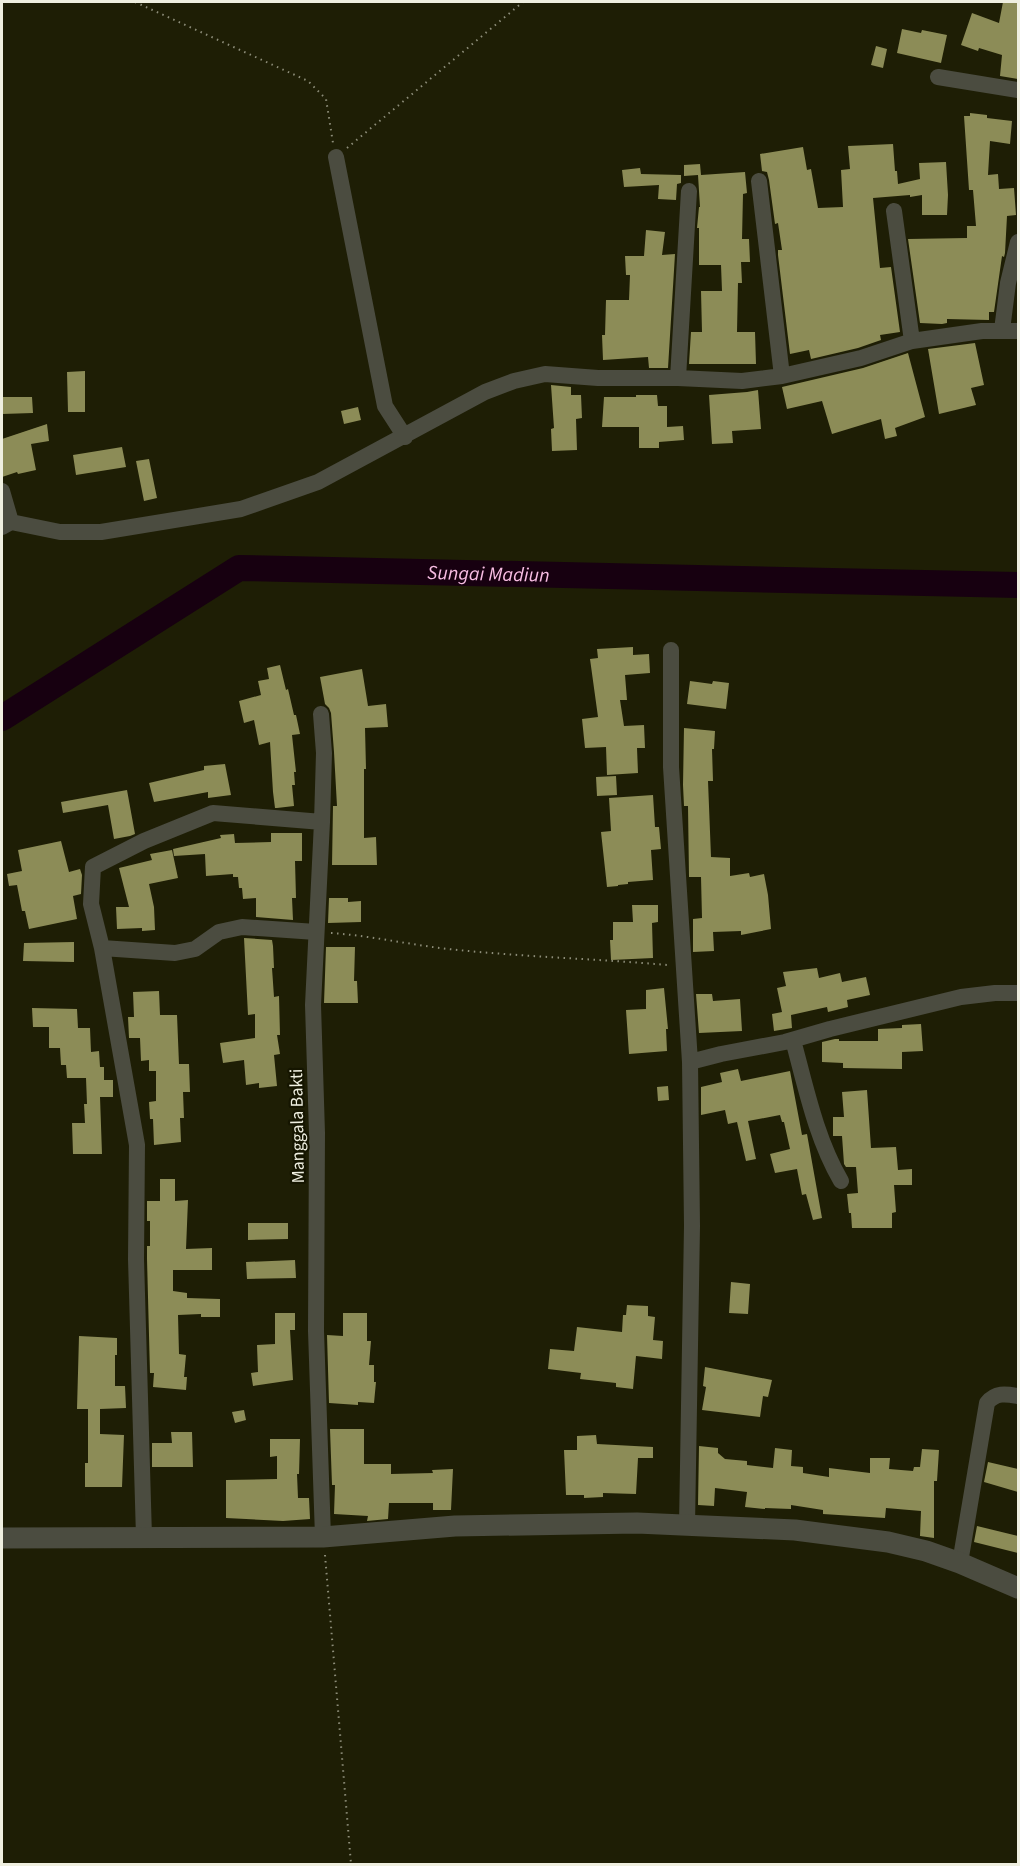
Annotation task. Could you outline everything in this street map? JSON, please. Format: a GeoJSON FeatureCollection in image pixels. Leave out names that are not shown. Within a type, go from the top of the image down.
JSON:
{"type":"FeatureCollection","features":[{"type":"Feature","properties":{"kind":"street"},"geometry":{"type":"LineString","coordinates":[[938,78],[1018,90]]}},
{"type":"Feature","properties":{"kind":"street"},"geometry":{"type":"LineString","coordinates":[[336,157],[385,406],[405,437]]}},
{"type":"Feature","properties":{"kind":"street"},"geometry":{"type":"LineString","coordinates":[[759,181],[782,376]]}},
{"type":"Feature","properties":{"kind":"street"},"geometry":{"type":"LineString","coordinates":[[678,378],[689,191]]}},
{"type":"Feature","properties":{"kind":"street"},"geometry":{"type":"LineString","coordinates":[[894,210],[912,341]]}},
{"type":"Feature","properties":{"kind":"street"},"geometry":{"type":"LineString","coordinates":[[2,491],[6,524],[60,532],[101,532],[241,509],[318,483],[485,392],[514,381],[545,374],[598,378],[742,381],[782,376],[861,358],[912,341],[1010,330],[1008,283],[1018,242]]}},
{"type":"Feature","properties":{"kind":"street"},"geometry":{"type":"LineString","coordinates":[[671,650],[671,767],[690,1062],[692,1226],[687,1526]]}},
{"type":"Feature","properties":{"kind":"street","name":"Manggala Bakti"},"geometry":{"type":"LineString","coordinates":[[321,714],[324,753],[313,1005],[317,1133],[316,1331],[323,1537]]}},
{"type":"Feature","properties":{"kind":"street"},"geometry":{"type":"LineString","coordinates":[[144,1537],[136,1259],[137,1145],[102,948],[91,904],[93,867],[101,861],[175,827],[213,813],[322,822]]}},
{"type":"Feature","properties":{"kind":"street"},"geometry":{"type":"LineString","coordinates":[[102,948],[175,953],[195,949],[219,933],[242,927],[316,932]]}},
{"type":"Feature","properties":{"kind":"street"},"geometry":{"type":"LineString","coordinates":[[690,1062],[793,1040],[961,997],[1018,993]]}},
{"type":"Feature","properties":{"kind":"street"},"geometry":{"type":"LineString","coordinates":[[793,1040],[811,1107],[831,1163],[841,1181]]}},
{"type":"Feature","properties":{"kind":"street"},"geometry":{"type":"LineString","coordinates":[[960,1563],[987,1403],[992,1397],[998,1395],[1018,1396]]}},
{"type":"Feature","properties":{"kind":"street"},"geometry":{"type":"LineString","coordinates":[[2,1538],[323,1537],[455,1526],[637,1523],[795,1530],[888,1542],[926,1551],[1018,1588]]}},
{"type":"Feature","properties":{"kind":"path"},"geometry":{"type":"LineString","coordinates":[[135,2],[308,81],[326,99],[336,157],[523,2]]}},
{"type":"Feature","properties":{"kind":"path"},"geometry":{"type":"LineString","coordinates":[[316,932],[378,937],[457,950],[683,966]]}},
{"type":"Feature","properties":{"kind":"path"},"geometry":{"type":"LineString","coordinates":[[323,1537],[351,1864]]}},
{"type":"Feature","properties":{"kind":"building"},"geometry":{"type":"Polygon","coordinates":[[[1003,2],[1018,2],[1018,79],[1000,76],[1002,55],[979,48],[978,51],[961,45],[972,13],[999,23],[1003,2]]]}},
{"type":"Feature","properties":{"kind":"building"},"geometry":{"type":"Polygon","coordinates":[[[902,29],[947,35],[941,63],[897,53],[902,29]]]}},
{"type":"Feature","properties":{"kind":"building"},"geometry":{"type":"Polygon","coordinates":[[[876,46],[887,49],[883,68],[871,65],[876,46]]]}},
{"type":"Feature","properties":{"kind":"building"},"geometry":{"type":"Polygon","coordinates":[[[970,113],[1012,121],[1010,144],[990,141],[988,175],[998,174],[999,189],[1014,188],[1016,215],[1007,216],[1005,253],[1004,257],[1002,256],[994,312],[989,312],[989,320],[947,319],[947,323],[942,324],[920,323],[908,239],[967,238],[967,226],[976,226],[973,190],[969,190],[964,116],[970,116],[970,113]]]}},
{"type":"Feature","properties":{"kind":"building"},"geometry":{"type":"Polygon","coordinates":[[[893,144],[898,184],[920,179],[919,163],[946,162],[948,195],[947,215],[922,215],[922,195],[873,198],[880,268],[891,267],[900,332],[880,335],[881,340],[858,348],[811,359],[809,350],[790,354],[778,255],[778,250],[782,250],[778,223],[775,224],[769,180],[767,172],[762,171],[760,154],[803,147],[807,170],[811,169],[818,208],[843,207],[841,170],[850,169],[848,146],[893,144]]]}},
{"type":"Feature","properties":{"kind":"building"},"geometry":{"type":"Polygon","coordinates":[[[700,164],[701,175],[745,172],[747,193],[743,194],[742,239],[749,239],[750,262],[741,262],[742,283],[738,283],[737,332],[755,332],[756,364],[689,364],[691,332],[702,332],[701,291],[722,291],[721,265],[699,265],[698,175],[684,176],[684,165],[700,164]]]}},
{"type":"Feature","properties":{"kind":"building"},"geometry":{"type":"Polygon","coordinates":[[[640,168],[641,174],[681,175],[681,183],[677,184],[676,200],[658,199],[659,185],[624,187],[622,170],[640,168]]]}},
{"type":"Feature","properties":{"kind":"building"},"geometry":{"type":"Polygon","coordinates":[[[646,230],[665,232],[662,255],[675,254],[668,368],[649,368],[648,357],[603,360],[602,335],[605,335],[606,300],[629,300],[630,275],[626,275],[625,256],[644,256],[646,230]]]}},
{"type":"Feature","properties":{"kind":"building"},"geometry":{"type":"Polygon","coordinates":[[[975,343],[984,385],[971,388],[976,405],[939,414],[928,349],[975,343]]]}},
{"type":"Feature","properties":{"kind":"building"},"geometry":{"type":"Polygon","coordinates":[[[908,353],[925,417],[895,428],[897,436],[885,439],[881,419],[832,434],[822,401],[787,409],[782,387],[863,368],[908,353]]]}},
{"type":"Feature","properties":{"kind":"building"},"geometry":{"type":"Polygon","coordinates":[[[85,371],[85,412],[68,412],[67,372],[85,371]]]}},
{"type":"Feature","properties":{"kind":"building"},"geometry":{"type":"Polygon","coordinates":[[[551,385],[571,387],[571,395],[581,395],[582,418],[576,419],[577,450],[552,451],[551,429],[554,428],[551,385]]]}},
{"type":"Feature","properties":{"kind":"building"},"geometry":{"type":"Polygon","coordinates":[[[758,390],[761,429],[732,431],[733,443],[712,444],[709,395],[758,390]]]}},
{"type":"Feature","properties":{"kind":"building"},"geometry":{"type":"Polygon","coordinates":[[[636,395],[657,395],[658,406],[667,406],[667,427],[683,426],[684,440],[659,442],[659,448],[639,448],[639,427],[602,427],[604,397],[636,397],[636,395]]]}},
{"type":"Feature","properties":{"kind":"building"},"geometry":{"type":"Polygon","coordinates":[[[2,397],[32,397],[33,413],[2,414],[2,397]]]}},
{"type":"Feature","properties":{"kind":"building"},"geometry":{"type":"Polygon","coordinates":[[[358,407],[361,420],[344,424],[341,411],[358,407]]]}},
{"type":"Feature","properties":{"kind":"building"},"geometry":{"type":"Polygon","coordinates":[[[47,424],[49,441],[31,444],[36,470],[18,474],[17,472],[2,477],[2,439],[47,424]]]}},
{"type":"Feature","properties":{"kind":"building"},"geometry":{"type":"Polygon","coordinates":[[[122,447],[126,467],[76,475],[73,455],[122,447]]]}},
{"type":"Feature","properties":{"kind":"building"},"geometry":{"type":"Polygon","coordinates":[[[149,459],[157,498],[144,501],[136,461],[149,459]]]}},
{"type":"Feature","properties":{"kind":"building"},"geometry":{"type":"Polygon","coordinates":[[[633,647],[633,655],[649,654],[650,673],[625,675],[627,700],[620,700],[624,726],[644,725],[645,748],[637,748],[638,773],[607,775],[606,747],[585,748],[582,719],[598,717],[590,659],[598,658],[597,649],[633,647]]]}},
{"type":"Feature","properties":{"kind":"building"},"geometry":{"type":"Polygon","coordinates":[[[280,665],[300,734],[292,735],[296,772],[294,772],[295,785],[292,785],[294,806],[275,808],[270,742],[259,745],[254,720],[244,723],[239,701],[261,695],[258,681],[269,679],[267,668],[280,665]]]}},
{"type":"Feature","properties":{"kind":"building"},"geometry":{"type":"Polygon","coordinates":[[[362,669],[368,706],[386,704],[388,727],[365,728],[364,838],[376,837],[377,865],[332,865],[333,806],[337,806],[334,752],[331,713],[325,704],[320,677],[362,669]]]}},
{"type":"Feature","properties":{"kind":"building"},"geometry":{"type":"Polygon","coordinates":[[[690,681],[712,684],[713,681],[729,683],[726,709],[687,704],[690,681]]]}},
{"type":"Feature","properties":{"kind":"building"},"geometry":{"type":"Polygon","coordinates":[[[684,728],[715,731],[714,749],[712,749],[713,781],[708,781],[711,857],[730,858],[730,876],[749,873],[750,877],[764,874],[768,895],[771,929],[741,935],[741,931],[713,932],[714,951],[693,952],[693,919],[702,918],[701,877],[689,877],[688,806],[684,806],[683,785],[684,728]]]}},
{"type":"Feature","properties":{"kind":"building"},"geometry":{"type":"Polygon","coordinates":[[[225,764],[231,795],[208,798],[208,792],[154,802],[149,783],[204,770],[204,766],[225,764]]]}},
{"type":"Feature","properties":{"kind":"building"},"geometry":{"type":"Polygon","coordinates":[[[616,776],[617,795],[597,796],[596,777],[616,776]]]}},
{"type":"Feature","properties":{"kind":"building"},"geometry":{"type":"Polygon","coordinates":[[[127,790],[135,834],[130,836],[114,839],[108,805],[63,813],[61,802],[127,790]]]}},
{"type":"Feature","properties":{"kind":"building"},"geometry":{"type":"Polygon","coordinates":[[[653,795],[655,827],[659,827],[661,849],[651,850],[653,880],[607,887],[601,832],[611,831],[609,798],[653,795]]]}},
{"type":"Feature","properties":{"kind":"building"},"geometry":{"type":"Polygon","coordinates":[[[271,833],[302,833],[302,861],[295,861],[296,898],[292,898],[293,920],[256,917],[256,898],[243,899],[238,877],[233,877],[233,874],[206,876],[205,854],[174,856],[173,849],[221,838],[220,835],[234,834],[235,843],[271,842],[271,833]]]}},
{"type":"Feature","properties":{"kind":"building"},"geometry":{"type":"Polygon","coordinates":[[[61,841],[69,872],[80,869],[82,875],[81,894],[73,896],[77,919],[29,929],[25,911],[22,911],[17,885],[9,886],[7,874],[22,871],[18,850],[61,841]]]}},
{"type":"Feature","properties":{"kind":"building"},"geometry":{"type":"Polygon","coordinates":[[[172,850],[178,878],[149,884],[154,907],[155,930],[117,929],[116,907],[129,907],[119,868],[152,860],[150,854],[172,850]]]}},
{"type":"Feature","properties":{"kind":"building"},"geometry":{"type":"Polygon","coordinates":[[[329,898],[348,898],[348,902],[361,901],[361,922],[328,923],[329,898]]]}},
{"type":"Feature","properties":{"kind":"building"},"geometry":{"type":"Polygon","coordinates":[[[632,905],[658,905],[658,922],[652,923],[653,958],[611,960],[610,940],[613,940],[613,922],[633,922],[632,905]]]}},
{"type":"Feature","properties":{"kind":"building"},"geometry":{"type":"Polygon","coordinates":[[[244,938],[272,940],[274,997],[279,996],[280,1035],[277,1035],[280,1054],[274,1055],[277,1086],[259,1088],[259,1083],[246,1085],[244,1060],[223,1063],[220,1043],[255,1038],[255,1014],[248,1015],[244,938]]]}},
{"type":"Feature","properties":{"kind":"building"},"geometry":{"type":"Polygon","coordinates":[[[74,942],[74,962],[23,961],[24,943],[74,942]]]}},
{"type":"Feature","properties":{"kind":"building"},"geometry":{"type":"Polygon","coordinates":[[[326,947],[355,947],[354,981],[357,981],[358,1003],[324,1003],[326,947]]]}},
{"type":"Feature","properties":{"kind":"building"},"geometry":{"type":"Polygon","coordinates":[[[817,968],[819,978],[840,973],[842,982],[866,977],[870,995],[847,1000],[848,1007],[828,1012],[827,1007],[791,1015],[792,1028],[774,1031],[772,1014],[782,1012],[777,988],[786,986],[783,972],[817,968]]]}},
{"type":"Feature","properties":{"kind":"building"},"geometry":{"type":"Polygon","coordinates":[[[664,988],[668,1029],[666,1029],[667,1051],[629,1054],[626,1010],[646,1009],[646,990],[664,988]]]}},
{"type":"Feature","properties":{"kind":"building"},"geometry":{"type":"Polygon","coordinates":[[[159,991],[160,1015],[177,1015],[179,1064],[189,1064],[190,1092],[183,1092],[184,1118],[180,1118],[181,1142],[154,1145],[153,1119],[150,1119],[149,1102],[156,1101],[156,1071],[149,1071],[149,1060],[141,1061],[140,1038],[129,1038],[128,1017],[134,1017],[133,992],[159,991]]]}},
{"type":"Feature","properties":{"kind":"building"},"geometry":{"type":"Polygon","coordinates":[[[696,994],[712,994],[713,1001],[740,999],[742,1031],[699,1033],[696,994]]]}},
{"type":"Feature","properties":{"kind":"building"},"geometry":{"type":"Polygon","coordinates":[[[32,1008],[77,1009],[78,1028],[90,1028],[91,1052],[99,1051],[100,1067],[104,1067],[104,1080],[113,1080],[113,1097],[100,1097],[102,1154],[73,1154],[72,1123],[85,1123],[86,1078],[67,1078],[66,1065],[61,1065],[60,1048],[49,1048],[49,1027],[33,1027],[32,1008]]]}},
{"type":"Feature","properties":{"kind":"building"},"geometry":{"type":"Polygon","coordinates":[[[921,1024],[923,1051],[902,1052],[902,1069],[843,1068],[843,1063],[822,1062],[822,1042],[835,1039],[839,1041],[878,1041],[878,1029],[921,1024]]]}},
{"type":"Feature","properties":{"kind":"building"},"geometry":{"type":"Polygon","coordinates":[[[738,1069],[741,1081],[790,1071],[802,1135],[807,1134],[822,1218],[813,1220],[806,1194],[802,1195],[797,1169],[775,1173],[770,1154],[790,1149],[784,1122],[780,1115],[748,1121],[756,1159],[746,1161],[737,1122],[728,1124],[725,1110],[701,1115],[701,1087],[722,1082],[720,1073],[738,1069]]]}},
{"type":"Feature","properties":{"kind":"building"},"geometry":{"type":"Polygon","coordinates":[[[668,1086],[669,1100],[658,1101],[657,1087],[668,1086]]]}},
{"type":"Feature","properties":{"kind":"building"},"geometry":{"type":"Polygon","coordinates":[[[867,1090],[871,1148],[896,1147],[898,1170],[912,1169],[912,1185],[894,1185],[896,1212],[892,1213],[892,1228],[852,1228],[847,1194],[858,1193],[856,1167],[846,1167],[842,1136],[833,1136],[833,1117],[844,1117],[842,1092],[867,1090]]]}},
{"type":"Feature","properties":{"kind":"building"},"geometry":{"type":"Polygon","coordinates":[[[160,1179],[175,1179],[175,1201],[188,1200],[186,1249],[212,1248],[212,1270],[173,1270],[173,1291],[187,1293],[187,1298],[220,1299],[220,1317],[201,1317],[201,1314],[178,1315],[179,1354],[186,1355],[184,1377],[187,1377],[186,1390],[153,1387],[154,1373],[150,1373],[147,1246],[150,1246],[150,1221],[147,1221],[147,1201],[160,1201],[160,1179]]]}},
{"type":"Feature","properties":{"kind":"building"},"geometry":{"type":"Polygon","coordinates":[[[248,1223],[288,1223],[288,1239],[248,1240],[248,1223]]]}},
{"type":"Feature","properties":{"kind":"building"},"geometry":{"type":"Polygon","coordinates":[[[295,1260],[296,1278],[247,1279],[246,1262],[295,1260]]]}},
{"type":"Feature","properties":{"kind":"building"},"geometry":{"type":"Polygon","coordinates":[[[731,1282],[750,1284],[748,1314],[729,1313],[731,1282]]]}},
{"type":"Feature","properties":{"kind":"building"},"geometry":{"type":"Polygon","coordinates":[[[627,1305],[648,1306],[648,1316],[655,1317],[653,1340],[663,1341],[662,1359],[636,1356],[633,1389],[616,1387],[616,1383],[580,1379],[581,1373],[548,1369],[550,1349],[574,1351],[577,1327],[622,1332],[623,1315],[626,1315],[627,1305]]]}},
{"type":"Feature","properties":{"kind":"building"},"geometry":{"type":"Polygon","coordinates":[[[275,1313],[295,1313],[295,1330],[290,1330],[293,1380],[253,1386],[251,1373],[258,1372],[257,1345],[275,1344],[275,1313]]]}},
{"type":"Feature","properties":{"kind":"building"},"geometry":{"type":"Polygon","coordinates":[[[343,1313],[367,1313],[367,1341],[371,1341],[369,1365],[374,1365],[374,1382],[376,1382],[374,1403],[358,1402],[358,1405],[329,1403],[327,1335],[343,1336],[343,1313]]]}},
{"type":"Feature","properties":{"kind":"building"},"geometry":{"type":"Polygon","coordinates":[[[79,1336],[117,1338],[115,1386],[125,1386],[126,1408],[100,1409],[100,1434],[124,1435],[122,1487],[85,1487],[85,1463],[88,1463],[88,1409],[77,1409],[79,1336]]]}},
{"type":"Feature","properties":{"kind":"building"},"geometry":{"type":"Polygon","coordinates":[[[705,1367],[772,1380],[768,1397],[763,1396],[760,1417],[702,1410],[706,1387],[703,1386],[705,1367]]]}},
{"type":"Feature","properties":{"kind":"building"},"geometry":{"type":"Polygon","coordinates":[[[244,1410],[246,1420],[235,1423],[232,1412],[244,1410]]]}},
{"type":"Feature","properties":{"kind":"building"},"geometry":{"type":"Polygon","coordinates":[[[330,1429],[364,1429],[364,1464],[391,1464],[391,1474],[433,1473],[432,1470],[453,1469],[451,1510],[433,1510],[433,1503],[389,1503],[388,1519],[367,1521],[368,1516],[334,1514],[335,1485],[332,1485],[330,1429]]]}},
{"type":"Feature","properties":{"kind":"building"},"geometry":{"type":"Polygon","coordinates":[[[171,1432],[192,1432],[193,1467],[152,1467],[152,1443],[172,1443],[171,1432]]]}},
{"type":"Feature","properties":{"kind":"building"},"geometry":{"type":"Polygon","coordinates":[[[596,1435],[597,1444],[653,1447],[653,1458],[638,1458],[636,1494],[603,1493],[603,1497],[584,1498],[584,1495],[566,1495],[564,1450],[577,1450],[577,1436],[596,1435]]]}},
{"type":"Feature","properties":{"kind":"building"},"geometry":{"type":"Polygon","coordinates":[[[270,1439],[300,1439],[299,1474],[297,1474],[298,1498],[309,1498],[310,1519],[283,1521],[226,1518],[226,1480],[277,1479],[277,1456],[270,1457],[270,1439]]]}},
{"type":"Feature","properties":{"kind":"building"},"geometry":{"type":"Polygon","coordinates":[[[699,1446],[718,1448],[718,1453],[725,1459],[747,1461],[747,1465],[773,1468],[775,1448],[792,1450],[791,1466],[803,1467],[803,1473],[829,1477],[829,1468],[870,1473],[870,1458],[890,1458],[889,1469],[913,1471],[914,1467],[920,1467],[922,1449],[939,1450],[937,1481],[934,1481],[934,1538],[920,1536],[921,1511],[886,1508],[885,1518],[823,1514],[823,1510],[791,1505],[791,1509],[745,1507],[747,1492],[715,1488],[714,1506],[698,1505],[699,1446]]]}},
{"type":"Feature","properties":{"kind":"building"},"geometry":{"type":"Polygon","coordinates":[[[988,1462],[1018,1469],[1018,1492],[984,1482],[988,1462]]]}},
{"type":"Feature","properties":{"kind":"building"},"geometry":{"type":"Polygon","coordinates":[[[977,1526],[1018,1536],[1018,1553],[974,1542],[977,1526]]]}},
{"type":"Feature","properties":{"kind":"waterway","name":"Sungai Madiun"},"geometry":{"type":"LineString","coordinates":[[2,718],[239,568],[1018,585]]}}]}
